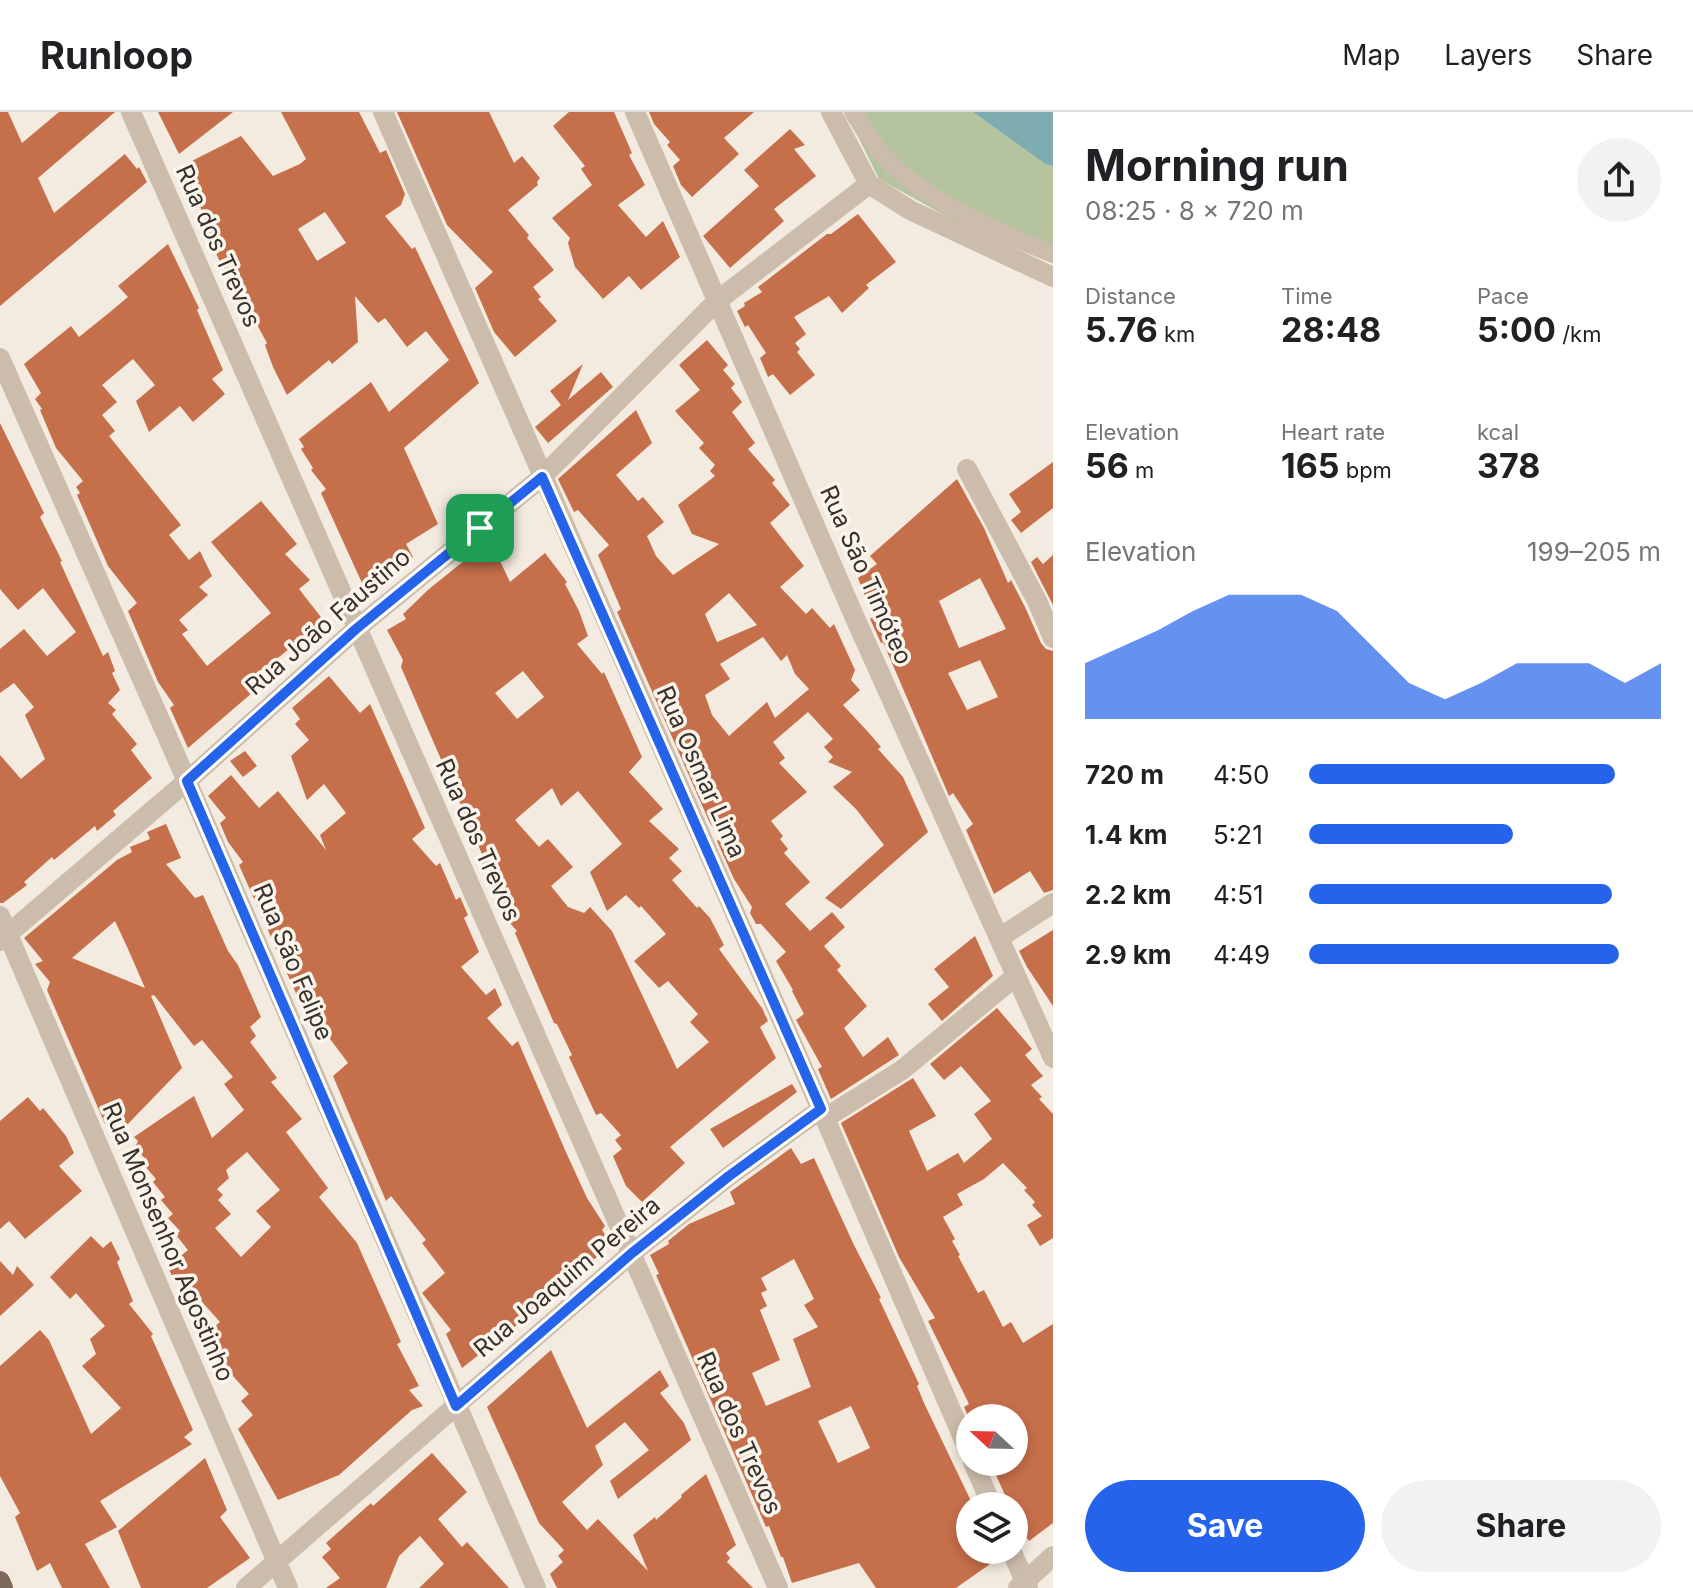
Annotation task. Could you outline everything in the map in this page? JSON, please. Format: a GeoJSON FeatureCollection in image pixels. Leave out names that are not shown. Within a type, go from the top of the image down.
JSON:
{"type":"FeatureCollection","features":[{"type":"Feature","properties":{"kind":"main road"},"geometry":{"type":"LineString","coordinates":[[0,1581],[3,1588]]}},
{"type":"Feature","properties":{"kind":"street","name":"Rua dos Trevos"},"geometry":{"type":"LineString","coordinates":[[131,112],[778,1588]]}},
{"type":"Feature","properties":{"kind":"street","name":"Rua Osmar Lima"},"geometry":{"type":"LineString","coordinates":[[383,112],[956,1422]]}},
{"type":"Feature","properties":{"kind":"street","name":"Rua São Timóteo"},"geometry":{"type":"LineString","coordinates":[[635,112],[1053,1058]]}},
{"type":"Feature","properties":{"kind":"street"},"geometry":{"type":"LineString","coordinates":[[831,112],[869,184],[910,210],[1053,277]]}},
{"type":"Feature","properties":{"kind":"street"},"geometry":{"type":"LineString","coordinates":[[853,112],[896,170],[939,201],[985,226],[1053,254]]}},
{"type":"Feature","properties":{"kind":"street","name":"Rua João Faustino"},"geometry":{"type":"LineString","coordinates":[[3,931],[187,781],[356,629],[542,477],[717,301],[869,184]]}},
{"type":"Feature","properties":{"kind":"street","name":"Rua São Felipe"},"geometry":{"type":"LineString","coordinates":[[0,358],[187,781],[536,1588]]}},
{"type":"Feature","properties":{"kind":"street"},"geometry":{"type":"LineString","coordinates":[[967,469],[1037,601],[1053,638]]}},
{"type":"Feature","properties":{"kind":"street"},"geometry":{"type":"LineString","coordinates":[[999,938],[1053,903]]}},
{"type":"Feature","properties":{"kind":"street","name":"Rua Monsenhor Agostinho"},"geometry":{"type":"LineString","coordinates":[[3,931],[288,1588]]}},
{"type":"Feature","properties":{"kind":"street","name":"Rua Joaquim Pereira"},"geometry":{"type":"LineString","coordinates":[[246,1588],[632,1253],[729,1176],[823,1113],[902,1070],[1016,976]]}},
{"type":"Feature","properties":{"kind":"street"},"geometry":{"type":"LineString","coordinates":[[1016,1564],[1023,1586],[1053,1556]]}},
{"type":"Feature","properties":{"kind":"green space"},"geometry":{"type":"Polygon","coordinates":[[[846,112],[973,112],[1045,164],[1053,166],[1053,263],[957,222],[879,179],[846,112]]]}},
{"type":"Feature","properties":{"kind":"water"},"geometry":{"type":"Polygon","coordinates":[[[973,112],[1053,112],[1053,166],[1045,164],[973,112]]]}},
{"type":"Feature","properties":{"kind":"building"},"geometry":{"type":"Polygon","coordinates":[[[0,112],[8,112],[22,143],[59,112],[115,112],[38,178],[54,213],[125,154],[137,169],[139,167],[147,182],[0,306],[0,112]]]}},
{"type":"Feature","properties":{"kind":"building"},"geometry":{"type":"Polygon","coordinates":[[[158,112],[233,112],[179,154],[158,112]]]}},
{"type":"Feature","properties":{"kind":"building"},"geometry":{"type":"Polygon","coordinates":[[[281,112],[359,112],[380,153],[386,150],[405,194],[401,205],[385,216],[412,249],[415,247],[479,383],[404,448],[438,524],[406,544],[413,557],[367,594],[321,493],[326,489],[311,470],[313,468],[301,449],[304,447],[299,439],[371,382],[389,412],[449,360],[426,331],[407,347],[385,318],[378,323],[355,296],[358,342],[332,364],[329,360],[287,395],[273,367],[265,345],[267,343],[233,281],[226,274],[204,229],[206,220],[182,166],[241,136],[273,176],[306,159],[281,112]],[[325,212],[298,229],[317,261],[346,243],[325,212]]]}},
{"type":"Feature","properties":{"kind":"building"},"geometry":{"type":"Polygon","coordinates":[[[397,112],[489,112],[514,163],[522,156],[540,178],[538,185],[508,210],[554,270],[533,287],[541,297],[538,299],[557,321],[515,357],[494,332],[475,288],[493,272],[447,225],[397,112]]]}},
{"type":"Feature","properties":{"kind":"building"},"geometry":{"type":"Polygon","coordinates":[[[569,112],[614,112],[632,153],[629,155],[645,185],[618,205],[646,237],[663,221],[680,257],[641,290],[629,276],[603,299],[575,267],[568,243],[570,238],[552,218],[592,185],[581,169],[585,166],[553,126],[569,112]]]}},
{"type":"Feature","properties":{"kind":"building"},"geometry":{"type":"Polygon","coordinates":[[[649,112],[754,112],[724,138],[739,154],[692,197],[681,185],[673,166],[680,160],[667,145],[670,142],[654,124],[649,112]]]}},
{"type":"Feature","properties":{"kind":"building"},"geometry":{"type":"Polygon","coordinates":[[[790,129],[805,145],[794,149],[816,176],[774,209],[784,221],[730,268],[703,236],[759,186],[744,170],[790,129]]]}},
{"type":"Feature","properties":{"kind":"building"},"geometry":{"type":"Polygon","coordinates":[[[858,214],[896,262],[866,285],[869,288],[842,313],[829,296],[794,317],[806,334],[795,343],[800,349],[797,352],[815,375],[790,395],[773,374],[768,377],[760,358],[766,353],[748,325],[745,327],[737,311],[762,292],[758,287],[858,214]]]}},
{"type":"Feature","properties":{"kind":"building"},"geometry":{"type":"Polygon","coordinates":[[[168,244],[199,308],[197,310],[223,370],[212,379],[225,394],[193,422],[180,406],[149,432],[136,401],[155,385],[133,359],[102,385],[117,402],[102,415],[115,431],[109,436],[181,525],[169,535],[189,560],[200,551],[212,576],[199,587],[208,595],[179,620],[188,630],[182,634],[207,666],[271,613],[211,542],[261,501],[297,544],[285,554],[310,580],[299,589],[324,621],[274,661],[280,669],[188,748],[170,708],[174,705],[158,682],[128,611],[137,603],[108,566],[77,495],[80,493],[76,487],[83,481],[56,448],[42,409],[35,399],[41,393],[24,364],[71,326],[79,337],[128,297],[118,286],[168,244]]]}},
{"type":"Feature","properties":{"kind":"building"},"geometry":{"type":"Polygon","coordinates":[[[707,340],[728,365],[723,370],[735,384],[731,388],[742,402],[732,412],[755,443],[748,449],[775,480],[772,483],[790,505],[770,523],[804,566],[780,587],[806,614],[812,608],[830,628],[834,624],[855,670],[851,680],[860,690],[843,705],[903,777],[928,832],[841,909],[825,898],[884,845],[856,809],[833,787],[852,772],[828,762],[833,757],[824,747],[833,739],[808,712],[773,742],[785,758],[779,763],[807,792],[771,821],[783,836],[780,839],[788,849],[784,853],[810,882],[785,904],[810,931],[832,912],[845,927],[824,946],[841,966],[837,970],[867,1006],[844,1028],[863,1057],[888,1037],[899,1055],[831,1099],[818,1069],[822,1067],[796,1020],[804,1014],[776,961],[786,952],[761,924],[756,924],[750,913],[752,907],[734,879],[717,841],[720,838],[709,821],[617,612],[621,609],[598,555],[609,545],[578,510],[574,512],[558,479],[636,410],[652,443],[616,475],[638,501],[643,497],[664,522],[647,536],[656,556],[673,575],[719,544],[692,534],[678,505],[715,476],[710,471],[715,465],[699,448],[704,443],[675,411],[700,390],[679,365],[707,340]],[[729,593],[705,614],[717,642],[757,625],[729,593]],[[763,637],[720,664],[730,679],[705,695],[712,715],[729,736],[767,702],[775,718],[809,689],[795,674],[787,655],[781,661],[763,637]]]}},
{"type":"Feature","properties":{"kind":"building"},"geometry":{"type":"Polygon","coordinates":[[[583,364],[568,400],[601,372],[613,387],[548,443],[535,427],[561,405],[550,391],[583,364]]]}},
{"type":"Feature","properties":{"kind":"building"},"geometry":{"type":"Polygon","coordinates":[[[0,423],[44,513],[40,517],[103,656],[108,652],[115,671],[112,673],[120,690],[108,703],[116,710],[112,714],[137,744],[131,750],[152,778],[113,811],[116,815],[97,831],[95,826],[54,860],[52,857],[24,882],[27,885],[3,903],[0,903],[0,755],[21,779],[45,759],[25,715],[34,707],[14,683],[0,693],[0,649],[24,629],[47,656],[76,632],[43,588],[18,610],[0,589],[0,423]]]}},
{"type":"Feature","properties":{"kind":"building"},"geometry":{"type":"Polygon","coordinates":[[[1053,462],[1053,508],[1021,533],[1011,520],[1021,512],[1009,494],[1053,462]]]}},
{"type":"Feature","properties":{"kind":"building"},"geometry":{"type":"Polygon","coordinates":[[[957,479],[1041,643],[1053,651],[1053,890],[1044,893],[1030,871],[994,894],[966,830],[973,824],[953,793],[949,796],[883,642],[870,619],[873,617],[858,578],[877,564],[870,556],[957,479]],[[980,578],[939,601],[959,648],[1006,629],[980,578]],[[980,660],[948,673],[967,710],[998,697],[980,660]]]}},
{"type":"Feature","properties":{"kind":"building"},"geometry":{"type":"Polygon","coordinates":[[[490,540],[510,582],[545,553],[567,582],[565,584],[588,636],[577,644],[602,674],[604,672],[642,757],[629,772],[663,809],[649,821],[679,849],[669,858],[682,871],[672,880],[710,918],[724,945],[719,949],[768,1021],[760,1027],[776,1058],[670,1147],[685,1163],[642,1202],[626,1186],[613,1156],[622,1149],[615,1140],[621,1135],[601,1113],[596,1115],[569,1057],[572,1055],[554,1023],[515,933],[517,931],[509,922],[481,863],[485,861],[401,667],[403,660],[387,630],[406,619],[403,614],[490,540]],[[523,671],[495,693],[517,719],[544,697],[523,671]],[[552,788],[515,820],[539,847],[548,839],[573,867],[551,886],[568,907],[584,913],[590,907],[612,931],[677,1069],[709,1042],[690,1022],[698,1014],[668,981],[659,988],[634,961],[666,934],[641,906],[639,908],[626,895],[607,911],[590,872],[622,844],[578,791],[561,806],[552,788]]]}},
{"type":"Feature","properties":{"kind":"building"},"geometry":{"type":"Polygon","coordinates":[[[1053,555],[1053,605],[1031,562],[1037,557],[1043,564],[1053,555]]]}},
{"type":"Feature","properties":{"kind":"building"},"geometry":{"type":"Polygon","coordinates":[[[329,676],[360,713],[370,704],[425,828],[412,839],[436,866],[440,863],[456,900],[460,897],[468,915],[464,918],[479,952],[461,967],[486,995],[495,988],[502,1005],[487,1018],[512,1046],[518,1041],[587,1198],[605,1226],[602,1230],[609,1241],[608,1248],[541,1306],[462,1368],[446,1334],[451,1330],[422,1293],[445,1273],[422,1243],[426,1240],[391,1196],[386,1201],[333,1076],[348,1063],[310,1012],[306,1016],[239,865],[243,862],[228,842],[220,823],[226,818],[208,796],[231,775],[259,808],[278,791],[326,850],[320,835],[346,813],[324,784],[307,800],[291,756],[309,740],[295,724],[300,719],[292,708],[329,676]]]}},
{"type":"Feature","properties":{"kind":"building"},"geometry":{"type":"Polygon","coordinates":[[[245,751],[257,766],[243,777],[230,761],[245,751]]]}},
{"type":"Feature","properties":{"kind":"building"},"geometry":{"type":"Polygon","coordinates":[[[166,824],[181,858],[166,864],[195,898],[203,895],[228,951],[238,965],[261,1017],[250,1027],[256,1036],[250,1042],[277,1078],[271,1082],[302,1119],[286,1132],[328,1188],[319,1197],[357,1243],[401,1342],[397,1344],[419,1386],[409,1390],[423,1406],[412,1410],[339,1475],[278,1500],[238,1429],[253,1415],[241,1401],[249,1394],[200,1339],[220,1322],[195,1294],[192,1296],[173,1278],[168,1267],[188,1250],[176,1235],[180,1231],[168,1218],[173,1214],[161,1200],[165,1197],[144,1165],[147,1161],[135,1147],[138,1141],[134,1137],[194,1096],[212,1138],[244,1110],[224,1084],[233,1077],[202,1040],[194,1046],[154,995],[151,996],[182,1068],[125,1127],[114,1116],[105,1124],[47,990],[50,982],[35,964],[43,961],[24,938],[117,860],[132,852],[130,847],[150,839],[147,832],[166,824]],[[115,921],[72,958],[145,988],[128,949],[115,921]],[[247,1152],[226,1170],[229,1178],[217,1189],[223,1195],[218,1200],[231,1214],[215,1228],[241,1257],[271,1227],[256,1211],[280,1190],[247,1152]]]}},
{"type":"Feature","properties":{"kind":"building"},"geometry":{"type":"Polygon","coordinates":[[[1053,930],[1053,1006],[1019,951],[1053,930]]]}},
{"type":"Feature","properties":{"kind":"building"},"geometry":{"type":"Polygon","coordinates":[[[975,936],[993,976],[942,1021],[928,1004],[949,987],[934,969],[975,936]]]}},
{"type":"Feature","properties":{"kind":"building"},"geometry":{"type":"Polygon","coordinates":[[[997,1008],[1032,1049],[1025,1055],[1043,1076],[1031,1085],[1053,1114],[1053,1238],[1040,1246],[1027,1225],[1042,1216],[1032,1205],[1035,1202],[1024,1190],[1027,1188],[1003,1163],[984,1179],[957,1194],[963,1205],[943,1217],[955,1239],[952,1241],[958,1256],[978,1293],[984,1290],[1003,1327],[1011,1322],[1023,1343],[1053,1324],[1053,1523],[1029,1541],[1028,1492],[1004,1492],[996,1476],[1028,1476],[1028,1404],[969,1404],[928,1321],[935,1318],[899,1257],[841,1123],[913,1078],[936,1116],[909,1131],[927,1171],[958,1153],[964,1163],[992,1139],[974,1114],[991,1101],[961,1066],[944,1080],[930,1064],[997,1008]]]}},
{"type":"Feature","properties":{"kind":"building"},"geometry":{"type":"Polygon","coordinates":[[[792,1084],[797,1092],[723,1148],[710,1129],[792,1084]]]}},
{"type":"Feature","properties":{"kind":"building"},"geometry":{"type":"Polygon","coordinates":[[[28,1097],[40,1111],[43,1108],[66,1136],[74,1153],[59,1166],[82,1191],[25,1239],[9,1221],[0,1229],[0,1121],[28,1097]]]}},
{"type":"Feature","properties":{"kind":"building"},"geometry":{"type":"Polygon","coordinates":[[[791,1148],[801,1164],[814,1158],[881,1298],[919,1384],[917,1386],[924,1403],[956,1470],[956,1476],[959,1476],[967,1492],[956,1492],[956,1564],[990,1564],[956,1588],[876,1588],[859,1563],[792,1583],[656,1275],[659,1274],[650,1255],[669,1244],[668,1241],[689,1224],[735,1204],[730,1192],[791,1148]],[[794,1259],[761,1278],[767,1290],[761,1293],[767,1306],[760,1310],[780,1360],[752,1373],[766,1406],[811,1387],[793,1339],[818,1327],[804,1305],[814,1299],[794,1259]],[[851,1406],[818,1421],[838,1463],[870,1448],[851,1406]]]}},
{"type":"Feature","properties":{"kind":"building"},"geometry":{"type":"Polygon","coordinates":[[[91,1236],[103,1248],[111,1241],[120,1259],[117,1262],[133,1301],[129,1304],[153,1334],[151,1336],[193,1430],[184,1437],[192,1444],[100,1501],[117,1527],[85,1544],[110,1588],[62,1588],[50,1563],[37,1571],[15,1517],[20,1513],[0,1476],[0,1366],[40,1330],[49,1340],[91,1434],[121,1408],[82,1366],[96,1354],[90,1339],[105,1326],[76,1293],[70,1299],[50,1277],[91,1236]]]}},
{"type":"Feature","properties":{"kind":"building"},"geometry":{"type":"Polygon","coordinates":[[[0,1261],[13,1275],[17,1266],[34,1285],[0,1316],[0,1261]]]}},
{"type":"Feature","properties":{"kind":"building"},"geometry":{"type":"Polygon","coordinates":[[[551,1350],[587,1428],[660,1370],[669,1386],[660,1393],[684,1423],[691,1440],[618,1499],[610,1481],[649,1450],[625,1422],[595,1446],[603,1465],[562,1502],[587,1530],[598,1519],[648,1571],[633,1535],[655,1517],[656,1520],[706,1474],[736,1545],[726,1553],[730,1558],[727,1562],[753,1588],[557,1588],[550,1574],[563,1562],[558,1556],[564,1550],[539,1523],[487,1407],[551,1350]]]}},
{"type":"Feature","properties":{"kind":"building"},"geometry":{"type":"Polygon","coordinates":[[[432,1453],[467,1492],[438,1519],[462,1547],[467,1542],[509,1588],[419,1588],[444,1564],[420,1536],[399,1556],[386,1588],[326,1588],[340,1578],[322,1557],[331,1549],[326,1543],[432,1453]]]}},
{"type":"Feature","properties":{"kind":"building"},"geometry":{"type":"Polygon","coordinates":[[[205,1458],[227,1510],[220,1517],[250,1558],[207,1588],[141,1588],[118,1531],[205,1458]]]}},
{"type":"Feature","properties":{"kind":"route"},"geometry":{"type":"LineString","coordinates":[[542,477],[821,1109],[729,1176],[632,1253],[456,1406],[187,781],[356,629],[480,528],[542,477]]}}]}
